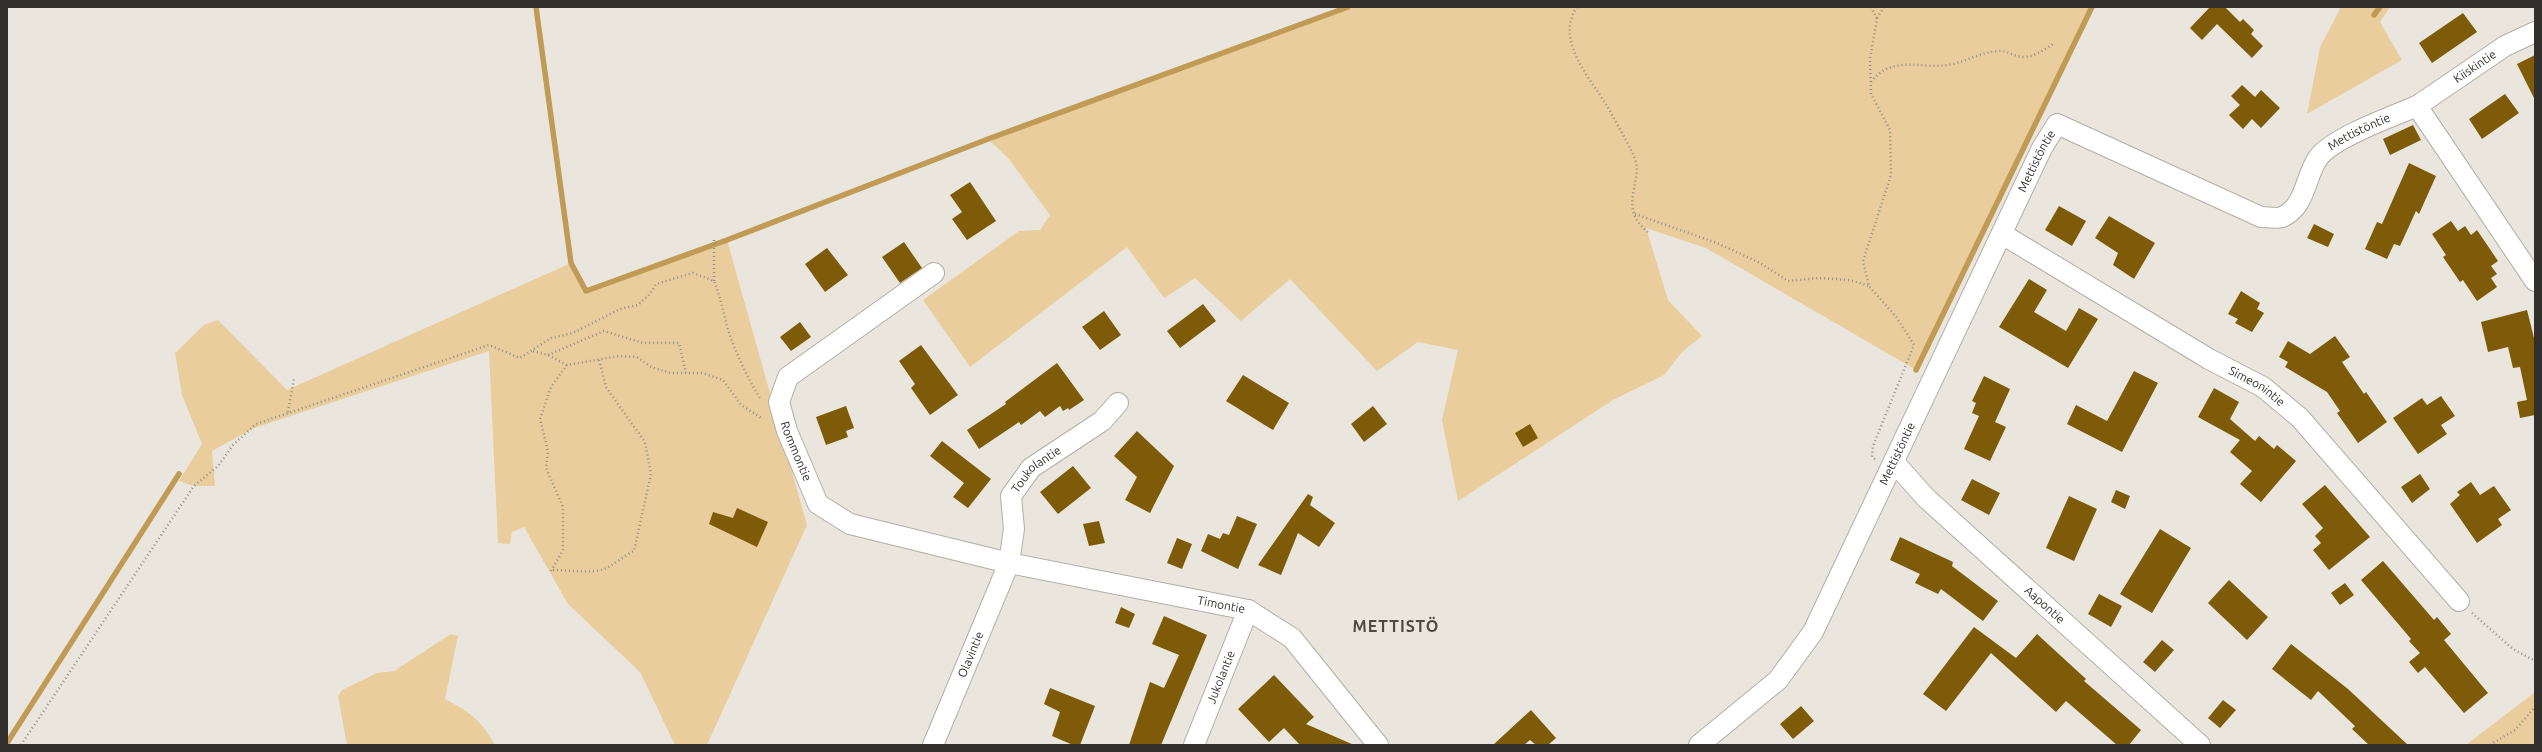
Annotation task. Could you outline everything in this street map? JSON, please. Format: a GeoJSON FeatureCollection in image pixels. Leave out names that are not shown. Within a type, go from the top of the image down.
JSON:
{"type":"FeatureCollection","features":[{"type":"Feature","properties":{"kind":"street","name":"Kiiskintie"},"geometry":{"type":"LineString","coordinates":[[2417,106],[2505,46],[2535,32]]}},
{"type":"Feature","properties":{"kind":"street","name":"Mettistöntie"},"geometry":{"type":"LineString","coordinates":[[1699,745],[1720,738],[1778,680],[1813,632],[2042,148],[2057,124],[2261,218],[2282,217],[2292,210],[2300,200],[2318,158],[2328,149],[2417,106]]}},
{"type":"Feature","properties":{"kind":"street"},"geometry":{"type":"LineString","coordinates":[[2417,106],[2535,282]]}},
{"type":"Feature","properties":{"kind":"street","name":"Simeonintie"},"geometry":{"type":"LineString","coordinates":[[2002,234],[2210,359],[2268,392],[2300,418],[2459,601]]}},
{"type":"Feature","properties":{"kind":"street","name":"Rommontie"},"geometry":{"type":"LineString","coordinates":[[934,273],[788,377],[779,402],[777,416],[787,431],[818,504],[850,524],[1009,563]]}},
{"type":"Feature","properties":{"kind":"street","name":"Toukolantie"},"geometry":{"type":"LineString","coordinates":[[1009,563],[1014,529],[1011,496],[1031,468],[1102,420],[1118,404]]}},
{"type":"Feature","properties":{"kind":"street","name":"Aapontie"},"geometry":{"type":"LineString","coordinates":[[1893,465],[1926,498],[2200,745]]}},
{"type":"Feature","properties":{"kind":"street","name":"Timontie"},"geometry":{"type":"LineString","coordinates":[[1009,563],[1248,610],[1292,638],[1378,745]]}},
{"type":"Feature","properties":{"kind":"street","name":"Olavintie"},"geometry":{"type":"LineString","coordinates":[[933,745],[1009,563]]}},
{"type":"Feature","properties":{"kind":"street","name":"Jukolantie"},"geometry":{"type":"LineString","coordinates":[[1194,745],[1248,610]]}},
{"type":"Feature","properties":{"kind":"path"},"geometry":{"type":"LineString","coordinates":[[1577,7],[1570,34],[1575,55],[1634,156],[1635,177],[1631,205],[1640,225],[1649,233]]}},
{"type":"Feature","properties":{"kind":"path"},"geometry":{"type":"LineString","coordinates":[[1871,7],[1877,18]]}},
{"type":"Feature","properties":{"kind":"path"},"geometry":{"type":"LineString","coordinates":[[1884,7],[1877,18],[1870,59],[1870,82],[1871,94],[1890,130],[1891,175],[1863,261],[1869,286],[1897,318],[1914,345],[1873,446],[1872,457],[1893,465]]}},
{"type":"Feature","properties":{"kind":"path"},"geometry":{"type":"LineString","coordinates":[[1870,82],[1879,70],[1903,64],[1953,64],[1976,54],[2001,51],[2023,58],[2039,53],[2053,44]]}},
{"type":"Feature","properties":{"kind":"path"},"geometry":{"type":"LineString","coordinates":[[1635,214],[1718,243],[1760,263],[1788,281],[1819,278],[1850,280],[1869,286]]}},
{"type":"Feature","properties":{"kind":"path"},"geometry":{"type":"LineString","coordinates":[[533,351],[548,355],[567,365],[619,356],[637,357],[651,367],[664,371],[686,373],[702,372],[723,380],[741,405],[765,420],[777,416],[749,380],[727,327],[722,301],[714,281],[714,240]]}},
{"type":"Feature","properties":{"kind":"path"},"geometry":{"type":"LineString","coordinates":[[21,745],[194,486],[218,466],[233,445],[256,424],[288,412],[335,399],[489,345],[520,358],[533,351],[550,338],[573,333],[620,310],[638,305],[650,294],[656,284],[693,273],[714,281]]}},
{"type":"Feature","properties":{"kind":"path"},"geometry":{"type":"LineString","coordinates":[[548,355],[604,331],[643,343],[679,343],[686,373]]}},
{"type":"Feature","properties":{"kind":"path"},"geometry":{"type":"LineString","coordinates":[[567,365],[551,387],[540,419],[548,451],[546,468],[563,507],[563,550],[552,571],[594,571],[605,569],[618,559],[634,551],[651,474],[644,442],[606,387],[599,360]]}},
{"type":"Feature","properties":{"kind":"path"},"geometry":{"type":"LineString","coordinates":[[288,412],[294,378]]}},
{"type":"Feature","properties":{"kind":"path"},"geometry":{"type":"LineString","coordinates":[[2459,601],[2513,649],[2535,661]]}},
{"type":"Feature","properties":{"kind":"path"},"geometry":{"type":"LineString","coordinates":[[2490,745],[2515,730],[2535,707]]}},
{"type":"Feature","properties":{"kind":"shaded area"},"geometry":{"type":"Polygon","coordinates":[[[1348,7],[2092,7],[1916,370],[1706,248],[1646,228],[1668,300],[1702,336],[1683,351],[1664,375],[1613,400],[1458,501],[1442,420],[1458,350],[1418,342],[1377,371],[1290,279],[1241,321],[1195,278],[1164,298],[1127,247],[970,367],[923,300],[1019,231],[1040,230],[1050,215],[1008,158],[988,139],[1348,7]]]}},
{"type":"Feature","properties":{"kind":"shaded area"},"geometry":{"type":"Polygon","coordinates":[[[2341,7],[2390,7],[2380,22],[2402,60],[2307,114],[2320,47],[2341,7]]]}},
{"type":"Feature","properties":{"kind":"shaded area"},"geometry":{"type":"Polygon","coordinates":[[[727,240],[807,525],[707,745],[675,745],[640,672],[568,604],[524,527],[512,532],[510,544],[498,543],[489,351],[254,428],[212,451],[215,486],[194,486],[179,481],[202,444],[182,395],[175,353],[204,325],[218,320],[287,390],[571,263],[586,291],[727,240]]]}},
{"type":"Feature","properties":{"kind":"shaded area"},"geometry":{"type":"Polygon","coordinates":[[[451,634],[458,636],[445,699],[461,708],[480,723],[495,745],[347,745],[338,696],[342,690],[377,673],[394,671],[451,634]]]}},
{"type":"Feature","properties":{"kind":"shaded area"},"geometry":{"type":"Polygon","coordinates":[[[2535,692],[2535,745],[2466,745],[2535,692]]]}},
{"type":"Feature","properties":{"kind":"building"},"geometry":{"type":"Polygon","coordinates":[[[2210,7],[2225,7],[2240,22],[2243,19],[2254,30],[2251,34],[2263,46],[2252,58],[2217,24],[2202,40],[2190,28],[2210,7]]]}},
{"type":"Feature","properties":{"kind":"building"},"geometry":{"type":"Polygon","coordinates":[[[2463,13],[2477,32],[2432,63],[2419,43],[2463,13]]]}},
{"type":"Feature","properties":{"kind":"building"},"geometry":{"type":"Polygon","coordinates":[[[2535,55],[2535,100],[2517,64],[2535,55]]]}},
{"type":"Feature","properties":{"kind":"building"},"geometry":{"type":"Polygon","coordinates":[[[2242,85],[2255,97],[2261,90],[2280,108],[2261,128],[2252,119],[2243,129],[2229,115],[2240,105],[2231,96],[2242,85]]]}},
{"type":"Feature","properties":{"kind":"building"},"geometry":{"type":"Polygon","coordinates":[[[2505,94],[2519,113],[2482,139],[2469,119],[2505,94]]]}},
{"type":"Feature","properties":{"kind":"building"},"geometry":{"type":"Polygon","coordinates":[[[2413,125],[2421,140],[2390,155],[2383,139],[2413,125]]]}},
{"type":"Feature","properties":{"kind":"building"},"geometry":{"type":"Polygon","coordinates":[[[2409,163],[2436,176],[2419,214],[2416,211],[2400,246],[2394,244],[2387,259],[2365,249],[2377,222],[2382,224],[2409,163]]]}},
{"type":"Feature","properties":{"kind":"building"},"geometry":{"type":"Polygon","coordinates":[[[970,182],[996,221],[967,240],[952,219],[962,212],[950,195],[970,182]]]}},
{"type":"Feature","properties":{"kind":"building"},"geometry":{"type":"Polygon","coordinates":[[[2059,206],[2086,221],[2072,246],[2045,230],[2059,206]]]}},
{"type":"Feature","properties":{"kind":"building"},"geometry":{"type":"Polygon","coordinates":[[[2109,216],[2155,243],[2134,279],[2113,265],[2118,253],[2095,238],[2109,216]]]}},
{"type":"Feature","properties":{"kind":"building"},"geometry":{"type":"Polygon","coordinates":[[[2451,221],[2458,231],[2465,226],[2471,235],[2477,230],[2498,261],[2491,266],[2497,274],[2491,278],[2497,287],[2477,301],[2463,280],[2460,282],[2443,257],[2446,255],[2432,234],[2451,221]]]}},
{"type":"Feature","properties":{"kind":"building"},"geometry":{"type":"Polygon","coordinates":[[[2314,224],[2334,234],[2328,247],[2307,238],[2314,224]]]}},
{"type":"Feature","properties":{"kind":"building"},"geometry":{"type":"Polygon","coordinates":[[[904,242],[922,268],[900,283],[882,257],[904,242]]]}},
{"type":"Feature","properties":{"kind":"building"},"geometry":{"type":"Polygon","coordinates":[[[827,248],[848,275],[825,292],[805,264],[827,248]]]}},
{"type":"Feature","properties":{"kind":"building"},"geometry":{"type":"Polygon","coordinates":[[[2029,279],[2047,290],[2034,312],[2066,331],[2079,308],[2098,319],[2068,368],[1999,327],[2029,279]]]}},
{"type":"Feature","properties":{"kind":"building"},"geometry":{"type":"Polygon","coordinates":[[[2241,291],[2260,303],[2257,309],[2264,313],[2252,332],[2235,323],[2238,319],[2228,314],[2241,291]]]}},
{"type":"Feature","properties":{"kind":"building"},"geometry":{"type":"Polygon","coordinates":[[[1203,304],[1216,321],[1180,348],[1167,331],[1203,304]]]}},
{"type":"Feature","properties":{"kind":"building"},"geometry":{"type":"Polygon","coordinates":[[[2527,310],[2535,342],[2535,415],[2520,418],[2517,402],[2527,400],[2520,367],[2513,368],[2508,347],[2488,352],[2481,322],[2527,310]]]}},
{"type":"Feature","properties":{"kind":"building"},"geometry":{"type":"Polygon","coordinates":[[[1104,311],[1121,335],[1100,350],[1082,327],[1104,311]]]}},
{"type":"Feature","properties":{"kind":"building"},"geometry":{"type":"Polygon","coordinates":[[[800,322],[811,337],[791,351],[780,337],[800,322]]]}},
{"type":"Feature","properties":{"kind":"building"},"geometry":{"type":"Polygon","coordinates":[[[2335,336],[2350,357],[2342,362],[2364,394],[2366,392],[2387,422],[2358,443],[2337,413],[2340,411],[2327,392],[2285,367],[2288,362],[2279,357],[2288,341],[2310,354],[2335,336]]]}},
{"type":"Feature","properties":{"kind":"building"},"geometry":{"type":"Polygon","coordinates":[[[921,345],[958,395],[930,415],[911,388],[915,384],[899,361],[921,345]]]}},
{"type":"Feature","properties":{"kind":"building"},"geometry":{"type":"Polygon","coordinates":[[[1057,363],[1084,400],[1069,410],[1068,408],[1063,411],[1060,406],[1045,417],[1040,411],[1021,425],[1019,422],[979,449],[967,430],[1006,404],[1005,402],[1057,363]]]}},
{"type":"Feature","properties":{"kind":"building"},"geometry":{"type":"Polygon","coordinates":[[[2134,371],[2158,383],[2122,452],[2067,424],[2076,405],[2107,421],[2134,371]]]}},
{"type":"Feature","properties":{"kind":"building"},"geometry":{"type":"Polygon","coordinates":[[[1243,375],[1289,403],[1273,430],[1226,401],[1243,375]]]}},
{"type":"Feature","properties":{"kind":"building"},"geometry":{"type":"Polygon","coordinates":[[[1984,376],[2010,389],[1995,422],[2006,427],[1990,461],[1964,449],[1979,416],[1972,413],[1976,403],[1972,401],[1984,376]]]}},
{"type":"Feature","properties":{"kind":"building"},"geometry":{"type":"Polygon","coordinates":[[[2214,388],[2239,402],[2230,419],[2255,441],[2259,436],[2274,449],[2277,445],[2296,461],[2261,502],[2240,484],[2252,471],[2230,452],[2240,440],[2198,417],[2214,388]]]}},
{"type":"Feature","properties":{"kind":"building"},"geometry":{"type":"Polygon","coordinates":[[[2441,396],[2455,416],[2441,425],[2447,434],[2418,454],[2393,418],[2422,398],[2427,405],[2441,396]]]}},
{"type":"Feature","properties":{"kind":"building"},"geometry":{"type":"Polygon","coordinates":[[[846,406],[854,428],[846,431],[848,437],[826,445],[816,417],[846,406]]]}},
{"type":"Feature","properties":{"kind":"building"},"geometry":{"type":"Polygon","coordinates":[[[1373,406],[1387,424],[1364,442],[1351,424],[1373,406]]]}},
{"type":"Feature","properties":{"kind":"building"},"geometry":{"type":"Polygon","coordinates":[[[1530,424],[1538,438],[1523,447],[1515,433],[1530,424]]]}},
{"type":"Feature","properties":{"kind":"building"},"geometry":{"type":"Polygon","coordinates":[[[1137,431],[1174,466],[1150,513],[1125,500],[1137,477],[1114,456],[1137,431]]]}},
{"type":"Feature","properties":{"kind":"building"},"geometry":{"type":"Polygon","coordinates":[[[942,441],[991,479],[968,508],[953,497],[964,483],[930,456],[942,441]]]}},
{"type":"Feature","properties":{"kind":"building"},"geometry":{"type":"Polygon","coordinates":[[[1073,466],[1091,488],[1058,514],[1040,492],[1073,466]]]}},
{"type":"Feature","properties":{"kind":"building"},"geometry":{"type":"Polygon","coordinates":[[[2420,474],[2430,489],[2412,503],[2401,487],[2420,474]]]}},
{"type":"Feature","properties":{"kind":"building"},"geometry":{"type":"Polygon","coordinates":[[[1972,479],[2000,493],[1989,515],[1961,500],[1972,479]]]}},
{"type":"Feature","properties":{"kind":"building"},"geometry":{"type":"Polygon","coordinates":[[[2471,482],[2480,495],[2494,486],[2511,510],[2498,519],[2502,525],[2477,543],[2450,504],[2460,495],[2457,492],[2471,482]]]}},
{"type":"Feature","properties":{"kind":"building"},"geometry":{"type":"Polygon","coordinates":[[[2325,485],[2370,537],[2329,570],[2313,550],[2321,543],[2315,536],[2323,528],[2302,504],[2325,485]]]}},
{"type":"Feature","properties":{"kind":"building"},"geometry":{"type":"Polygon","coordinates":[[[2116,490],[2130,496],[2125,509],[2111,502],[2116,490]]]}},
{"type":"Feature","properties":{"kind":"building"},"geometry":{"type":"Polygon","coordinates":[[[1308,494],[1313,497],[1310,505],[1335,523],[1319,547],[1298,533],[1281,575],[1258,565],[1308,494]]]}},
{"type":"Feature","properties":{"kind":"building"},"geometry":{"type":"Polygon","coordinates":[[[2069,496],[2097,509],[2074,561],[2046,548],[2069,496]]]}},
{"type":"Feature","properties":{"kind":"building"},"geometry":{"type":"Polygon","coordinates":[[[737,508],[768,522],[757,547],[709,524],[713,512],[733,518],[737,508]]]}},
{"type":"Feature","properties":{"kind":"building"},"geometry":{"type":"Polygon","coordinates":[[[1237,516],[1257,524],[1238,569],[1201,551],[1208,534],[1220,539],[1223,533],[1229,535],[1237,516]]]}},
{"type":"Feature","properties":{"kind":"building"},"geometry":{"type":"Polygon","coordinates":[[[1099,521],[1105,543],[1089,546],[1083,524],[1099,521]]]}},
{"type":"Feature","properties":{"kind":"building"},"geometry":{"type":"Polygon","coordinates":[[[2160,529],[2191,548],[2152,613],[2120,594],[2160,529]]]}},
{"type":"Feature","properties":{"kind":"building"},"geometry":{"type":"Polygon","coordinates":[[[1900,537],[1953,562],[1952,566],[1998,601],[1983,621],[1941,589],[1938,594],[1915,583],[1920,574],[1890,560],[1900,537]]]}},
{"type":"Feature","properties":{"kind":"building"},"geometry":{"type":"Polygon","coordinates":[[[1177,538],[1192,544],[1182,569],[1167,563],[1177,538]]]}},
{"type":"Feature","properties":{"kind":"building"},"geometry":{"type":"Polygon","coordinates":[[[2383,561],[2434,620],[2437,617],[2451,634],[2444,640],[2488,693],[2464,713],[2425,667],[2418,673],[2409,662],[2420,653],[2409,641],[2411,639],[2361,580],[2383,561]]]}},
{"type":"Feature","properties":{"kind":"building"},"geometry":{"type":"Polygon","coordinates":[[[2229,580],[2268,617],[2247,640],[2208,603],[2229,580]]]}},
{"type":"Feature","properties":{"kind":"building"},"geometry":{"type":"Polygon","coordinates":[[[2345,583],[2354,595],[2340,605],[2331,593],[2345,583]]]}},
{"type":"Feature","properties":{"kind":"building"},"geometry":{"type":"Polygon","coordinates":[[[2099,594],[2122,606],[2111,627],[2088,614],[2099,594]]]}},
{"type":"Feature","properties":{"kind":"building"},"geometry":{"type":"Polygon","coordinates":[[[1121,607],[1135,614],[1129,628],[1115,623],[1121,607]]]}},
{"type":"Feature","properties":{"kind":"building"},"geometry":{"type":"Polygon","coordinates":[[[1164,616],[1207,635],[1161,745],[1129,745],[1150,682],[1164,688],[1179,655],[1152,644],[1164,616]]]}},
{"type":"Feature","properties":{"kind":"building"},"geometry":{"type":"Polygon","coordinates":[[[1974,627],[2016,658],[2037,634],[2086,679],[2084,681],[2141,730],[2129,745],[2117,745],[2066,701],[2056,712],[1991,653],[1946,711],[1923,694],[1974,627]]]}},
{"type":"Feature","properties":{"kind":"building"},"geometry":{"type":"Polygon","coordinates":[[[2162,640],[2174,650],[2155,672],[2143,662],[2162,640]]]}},
{"type":"Feature","properties":{"kind":"building"},"geometry":{"type":"Polygon","coordinates":[[[2291,644],[2348,689],[2408,745],[2369,745],[2352,729],[2355,726],[2318,691],[2311,700],[2272,669],[2291,644]]]}},
{"type":"Feature","properties":{"kind":"building"},"geometry":{"type":"Polygon","coordinates":[[[1274,675],[1314,717],[1306,724],[1354,745],[1300,745],[1284,728],[1269,742],[1238,709],[1274,675]]]}},
{"type":"Feature","properties":{"kind":"building"},"geometry":{"type":"Polygon","coordinates":[[[1050,688],[1095,706],[1080,745],[1073,745],[1052,736],[1060,712],[1044,704],[1050,688]]]}},
{"type":"Feature","properties":{"kind":"building"},"geometry":{"type":"Polygon","coordinates":[[[2223,700],[2236,710],[2220,728],[2208,718],[2223,700]]]}},
{"type":"Feature","properties":{"kind":"building"},"geometry":{"type":"Polygon","coordinates":[[[1801,706],[1814,721],[1793,739],[1780,724],[1801,706]]]}},
{"type":"Feature","properties":{"kind":"building"},"geometry":{"type":"Polygon","coordinates":[[[1531,710],[1556,738],[1548,745],[1536,745],[1530,740],[1524,745],[1493,745],[1531,710]]]}},
{"type":"Feature","properties":{"kind":"waterway"},"geometry":{"type":"LineString","coordinates":[[536,7],[571,263],[586,291],[727,240],[988,139],[1348,7]]}},
{"type":"Feature","properties":{"kind":"waterway"},"geometry":{"type":"LineString","coordinates":[[1916,370],[2092,7]]}},
{"type":"Feature","properties":{"kind":"waterway"},"geometry":{"type":"LineString","coordinates":[[2374,15],[2380,7]]}},
{"type":"Feature","properties":{"kind":"waterway"},"geometry":{"type":"LineString","coordinates":[[7,743],[179,474]]}},
{"type":"Feature","properties":{"kind":"district","name":"METTISTÖ"},"geometry":{"type":"Point","coordinates":[1396,626]}}]}
